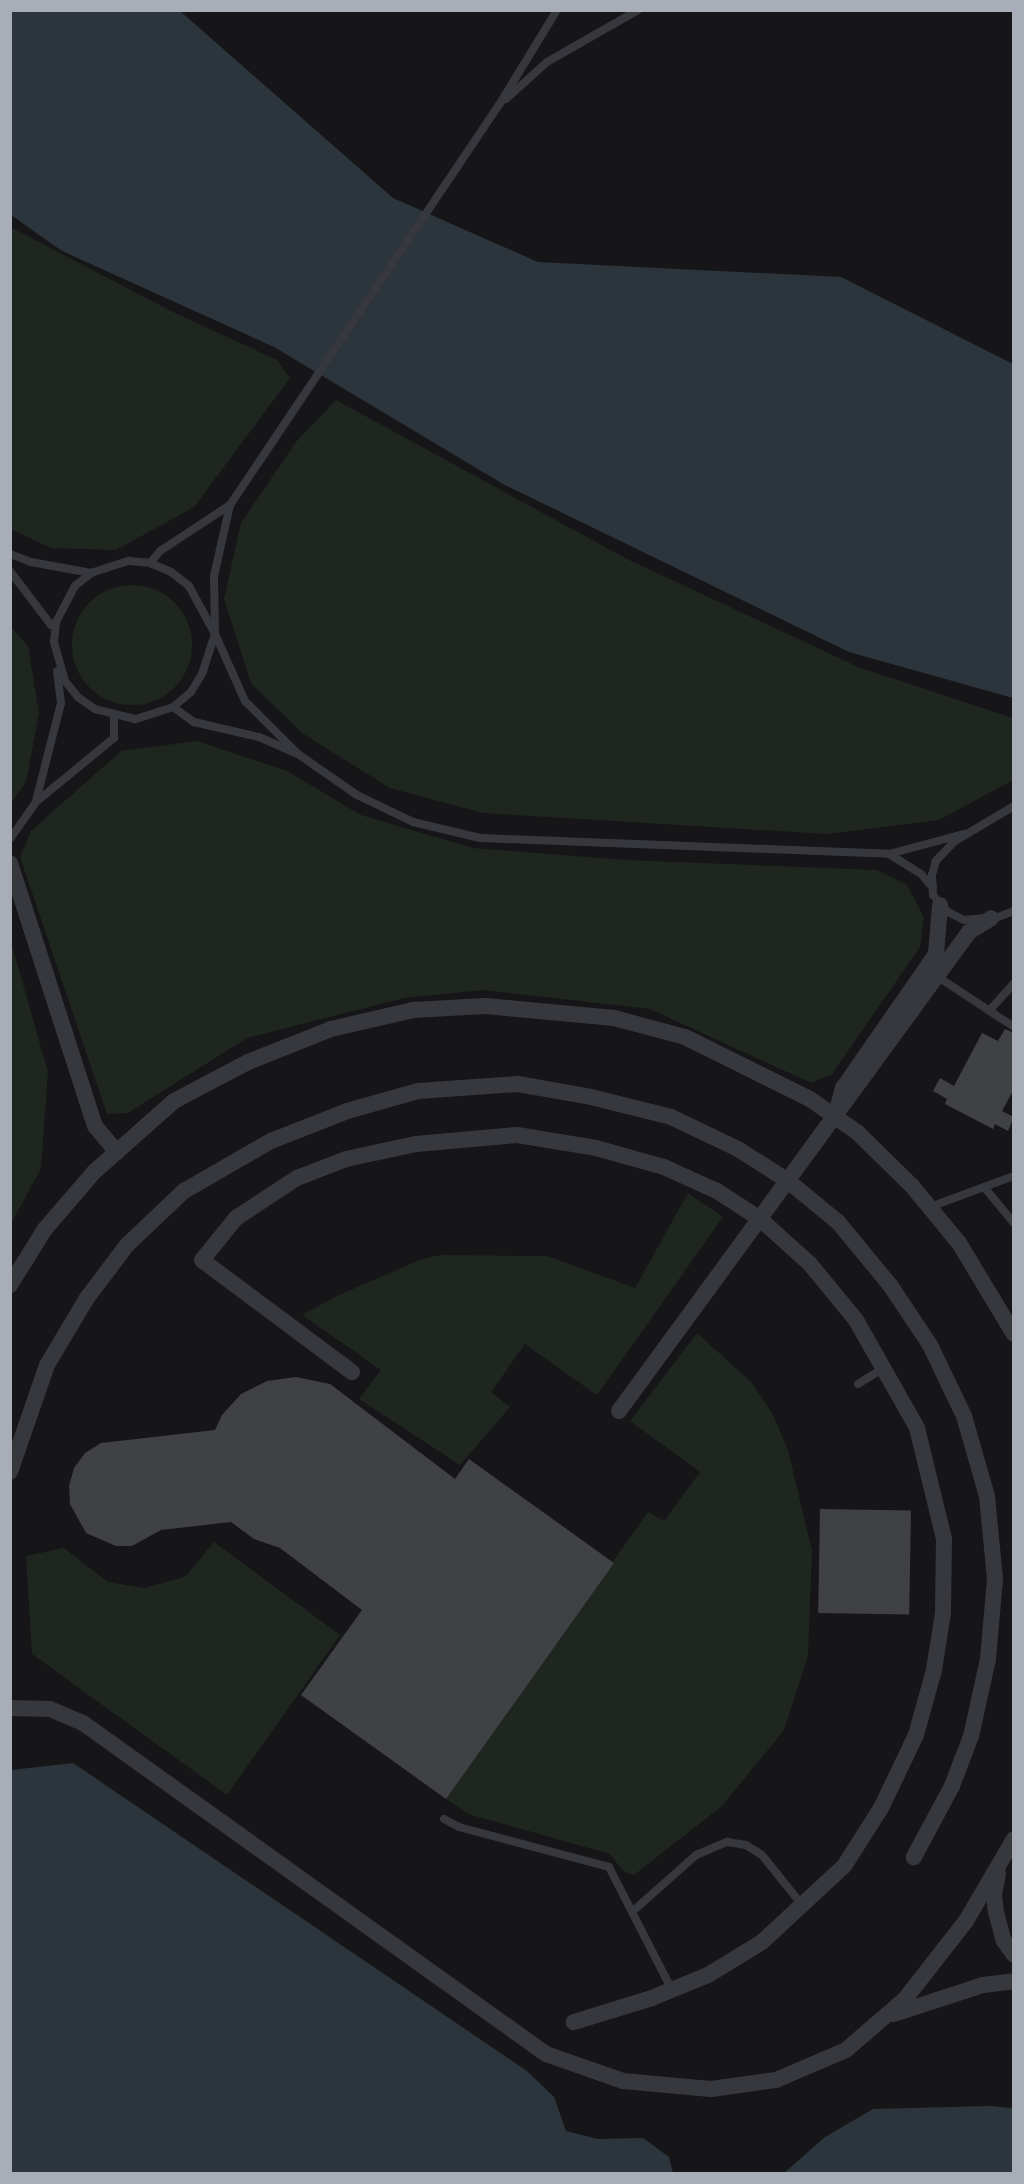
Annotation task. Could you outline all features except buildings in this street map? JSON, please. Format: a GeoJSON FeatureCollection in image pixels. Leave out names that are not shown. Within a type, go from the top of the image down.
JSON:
{"type":"FeatureCollection","features":[{"type":"Feature","properties":{"kind":"street"},"geometry":{"type":"LineString","coordinates":[[10,863],[95,1126],[117,1152]]}},
{"type":"Feature","properties":{"kind":"street"},"geometry":{"type":"LineString","coordinates":[[835,1117],[843,1088],[936,954],[940,905]]}},
{"type":"Feature","properties":{"kind":"street"},"geometry":{"type":"LineString","coordinates":[[619,1411],[969,932],[991,918]]}},
{"type":"Feature","properties":{"kind":"street"},"geometry":{"type":"LineString","coordinates":[[10,1285],[45,1229],[94,1172],[174,1101],[248,1062],[332,1029],[413,1010],[454,1008],[542,1010],[614,1018],[685,1037],[778,1083],[858,1132],[930,1207],[959,1243],[1014,1334]]}},
{"type":"Feature","properties":{"kind":"street"},"geometry":{"type":"LineString","coordinates":[[10,1472],[47,1365],[87,1298],[128,1245],[184,1191],[271,1141],[346,1111],[418,1091],[518,1084],[591,1097],[671,1117],[738,1149],[788,1181],[838,1222],[890,1285],[930,1345],[964,1416],[987,1496],[994,1579],[988,1659],[971,1736],[952,1786],[914,1857]]}},
{"type":"Feature","properties":{"kind":"street"},"geometry":{"type":"LineString","coordinates":[[352,1372],[202,1260],[236,1218],[297,1178],[346,1159],[416,1144],[517,1135],[596,1148],[664,1167],[717,1191],[760,1219],[810,1264],[856,1320],[885,1367],[917,1428],[934,1487],[944,1539],[943,1613],[934,1670],[916,1735],[880,1808],[844,1866],[762,1942],[708,1975],[672,1990],[574,2022]]}},
{"type":"Feature","properties":{"kind":"street"},"geometry":{"type":"LineString","coordinates":[[10,1708],[50,1709],[83,1723],[546,2054],[624,2081],[711,2089],[776,2080],[846,2050],[906,1999],[966,1921],[1014,1839]]}},
{"type":"Feature","properties":{"kind":"street"},"geometry":{"type":"LineString","coordinates":[[1001,1862],[994,1894],[996,1912],[1004,1941],[1014,1955]]}},
{"type":"Feature","properties":{"kind":"street"},"geometry":{"type":"LineString","coordinates":[[885,2017],[983,1984],[1014,1981]]}},
{"type":"Feature","properties":{"kind":"lane"},"geometry":{"type":"LineString","coordinates":[[56,661],[78,697],[114,717],[135,719],[173,707],[191,692],[203,672],[215,634],[214,576],[230,505],[499,105],[557,10]]}},
{"type":"Feature","properties":{"kind":"lane"},"geometry":{"type":"LineString","coordinates":[[499,105],[547,63],[638,10]]}},
{"type":"Feature","properties":{"kind":"lane"},"geometry":{"type":"LineString","coordinates":[[150,563],[160,551],[230,505]]}},
{"type":"Feature","properties":{"kind":"lane"},"geometry":{"type":"LineString","coordinates":[[10,554],[31,562],[91,573]]}},
{"type":"Feature","properties":{"kind":"lane"},"geometry":{"type":"LineString","coordinates":[[36,801],[61,703],[56,661],[56,622],[69,595],[91,573],[129,561],[150,563],[171,572],[189,586],[215,634],[245,701],[297,754]]}},
{"type":"Feature","properties":{"kind":"lane"},"geometry":{"type":"LineString","coordinates":[[10,571],[51,625],[56,622]]}},
{"type":"Feature","properties":{"kind":"lane"},"geometry":{"type":"LineString","coordinates":[[173,707],[195,722],[259,737],[297,754],[357,795],[413,822],[480,838],[889,854],[963,834],[1014,806]]}},
{"type":"Feature","properties":{"kind":"lane"},"geometry":{"type":"LineString","coordinates":[[10,839],[36,801],[114,738],[114,717]]}},
{"type":"Feature","properties":{"kind":"lane"},"geometry":{"type":"LineString","coordinates":[[933,888],[936,861],[963,834]]}},
{"type":"Feature","properties":{"kind":"lane"},"geometry":{"type":"LineString","coordinates":[[889,854],[921,874],[933,888],[940,905],[964,920],[991,918],[1014,911]]}},
{"type":"Feature","properties":{"kind":"lane"},"geometry":{"type":"LineString","coordinates":[[938,976],[1014,1027]]}},
{"type":"Feature","properties":{"kind":"lane"},"geometry":{"type":"LineString","coordinates":[[989,1011],[1014,983]]}},
{"type":"Feature","properties":{"kind":"lane"},"geometry":{"type":"LineString","coordinates":[[930,1207],[1014,1176]]}},
{"type":"Feature","properties":{"kind":"lane"},"geometry":{"type":"LineString","coordinates":[[984,1187],[1014,1223]]}},
{"type":"Feature","properties":{"kind":"lane"},"geometry":{"type":"LineString","coordinates":[[858,1384],[885,1367]]}},
{"type":"Feature","properties":{"kind":"lane"},"geometry":{"type":"LineString","coordinates":[[444,1819],[459,1827],[609,1867],[672,1990]]}},
{"type":"Feature","properties":{"kind":"lane"},"geometry":{"type":"LineString","coordinates":[[633,1911],[696,1856],[727,1842],[747,1845],[762,1855],[803,1906]]}},
{"type":"Feature","properties":{"kind":"shaded area"},"geometry":{"type":"Polygon","coordinates":[[[11,11],[180,11],[393,198],[538,262],[841,277],[1013,364],[1013,698],[849,652],[503,484],[274,347],[62,251],[11,215],[11,11]]]}},
{"type":"Feature","properties":{"kind":"shaded area"},"geometry":{"type":"Polygon","coordinates":[[[10,227],[175,313],[277,360],[290,378],[194,507],[116,550],[51,548],[11,529],[10,227]]]}},
{"type":"Feature","properties":{"kind":"shaded area"},"geometry":{"type":"Polygon","coordinates":[[[336,400],[627,559],[858,667],[1013,718],[1013,780],[939,820],[827,834],[483,813],[390,788],[302,733],[251,683],[224,599],[241,523],[296,442],[336,400]]]}},
{"type":"Feature","properties":{"kind":"shaded area"},"geometry":{"type":"Polygon","coordinates":[[[132,585],[155,590],[174,603],[187,622],[192,645],[187,668],[174,687],[155,700],[132,705],[109,700],[90,687],[77,668],[72,645],[77,622],[90,603],[109,590],[132,585]]]}},
{"type":"Feature","properties":{"kind":"shaded area"},"geometry":{"type":"Polygon","coordinates":[[[11,627],[28,646],[39,713],[26,782],[11,803],[11,627]]]}},
{"type":"Feature","properties":{"kind":"shaded area"},"geometry":{"type":"Polygon","coordinates":[[[197,741],[287,771],[361,815],[473,848],[626,860],[877,870],[907,885],[924,918],[920,947],[832,1074],[811,1083],[650,1009],[484,990],[404,998],[247,1038],[128,1113],[107,1114],[20,857],[31,831],[121,751],[197,741]]]}},
{"type":"Feature","properties":{"kind":"shaded area"},"geometry":{"type":"Polygon","coordinates":[[[11,942],[48,1072],[41,1168],[11,1224],[11,942]]]}},
{"type":"Feature","properties":{"kind":"shaded area"},"geometry":{"type":"Polygon","coordinates":[[[688,1193],[723,1217],[597,1395],[525,1344],[491,1392],[510,1407],[460,1465],[359,1399],[381,1370],[302,1315],[337,1296],[422,1259],[441,1255],[547,1256],[635,1288],[688,1193]]]}},
{"type":"Feature","properties":{"kind":"shaded area"},"geometry":{"type":"Polygon","coordinates":[[[697,1333],[752,1383],[772,1413],[788,1450],[812,1551],[808,1656],[784,1730],[722,1806],[634,1875],[624,1872],[610,1854],[468,1814],[446,1799],[648,1512],[664,1521],[700,1472],[630,1421],[697,1333]]]}},
{"type":"Feature","properties":{"kind":"shaded area"},"geometry":{"type":"Polygon","coordinates":[[[214,1542],[340,1635],[227,1795],[32,1654],[26,1556],[64,1548],[108,1582],[144,1588],[185,1577],[214,1542]]]}},
{"type":"Feature","properties":{"kind":"shaded area"},"geometry":{"type":"Polygon","coordinates":[[[73,1763],[527,2071],[554,2097],[566,2131],[598,2139],[643,2138],[669,2157],[673,2173],[11,2173],[11,1770],[73,1763]]]}},
{"type":"Feature","properties":{"kind":"shaded area"},"geometry":{"type":"Polygon","coordinates":[[[990,2106],[1013,2108],[1013,2173],[784,2173],[825,2137],[873,2109],[990,2106]]]}}]}
